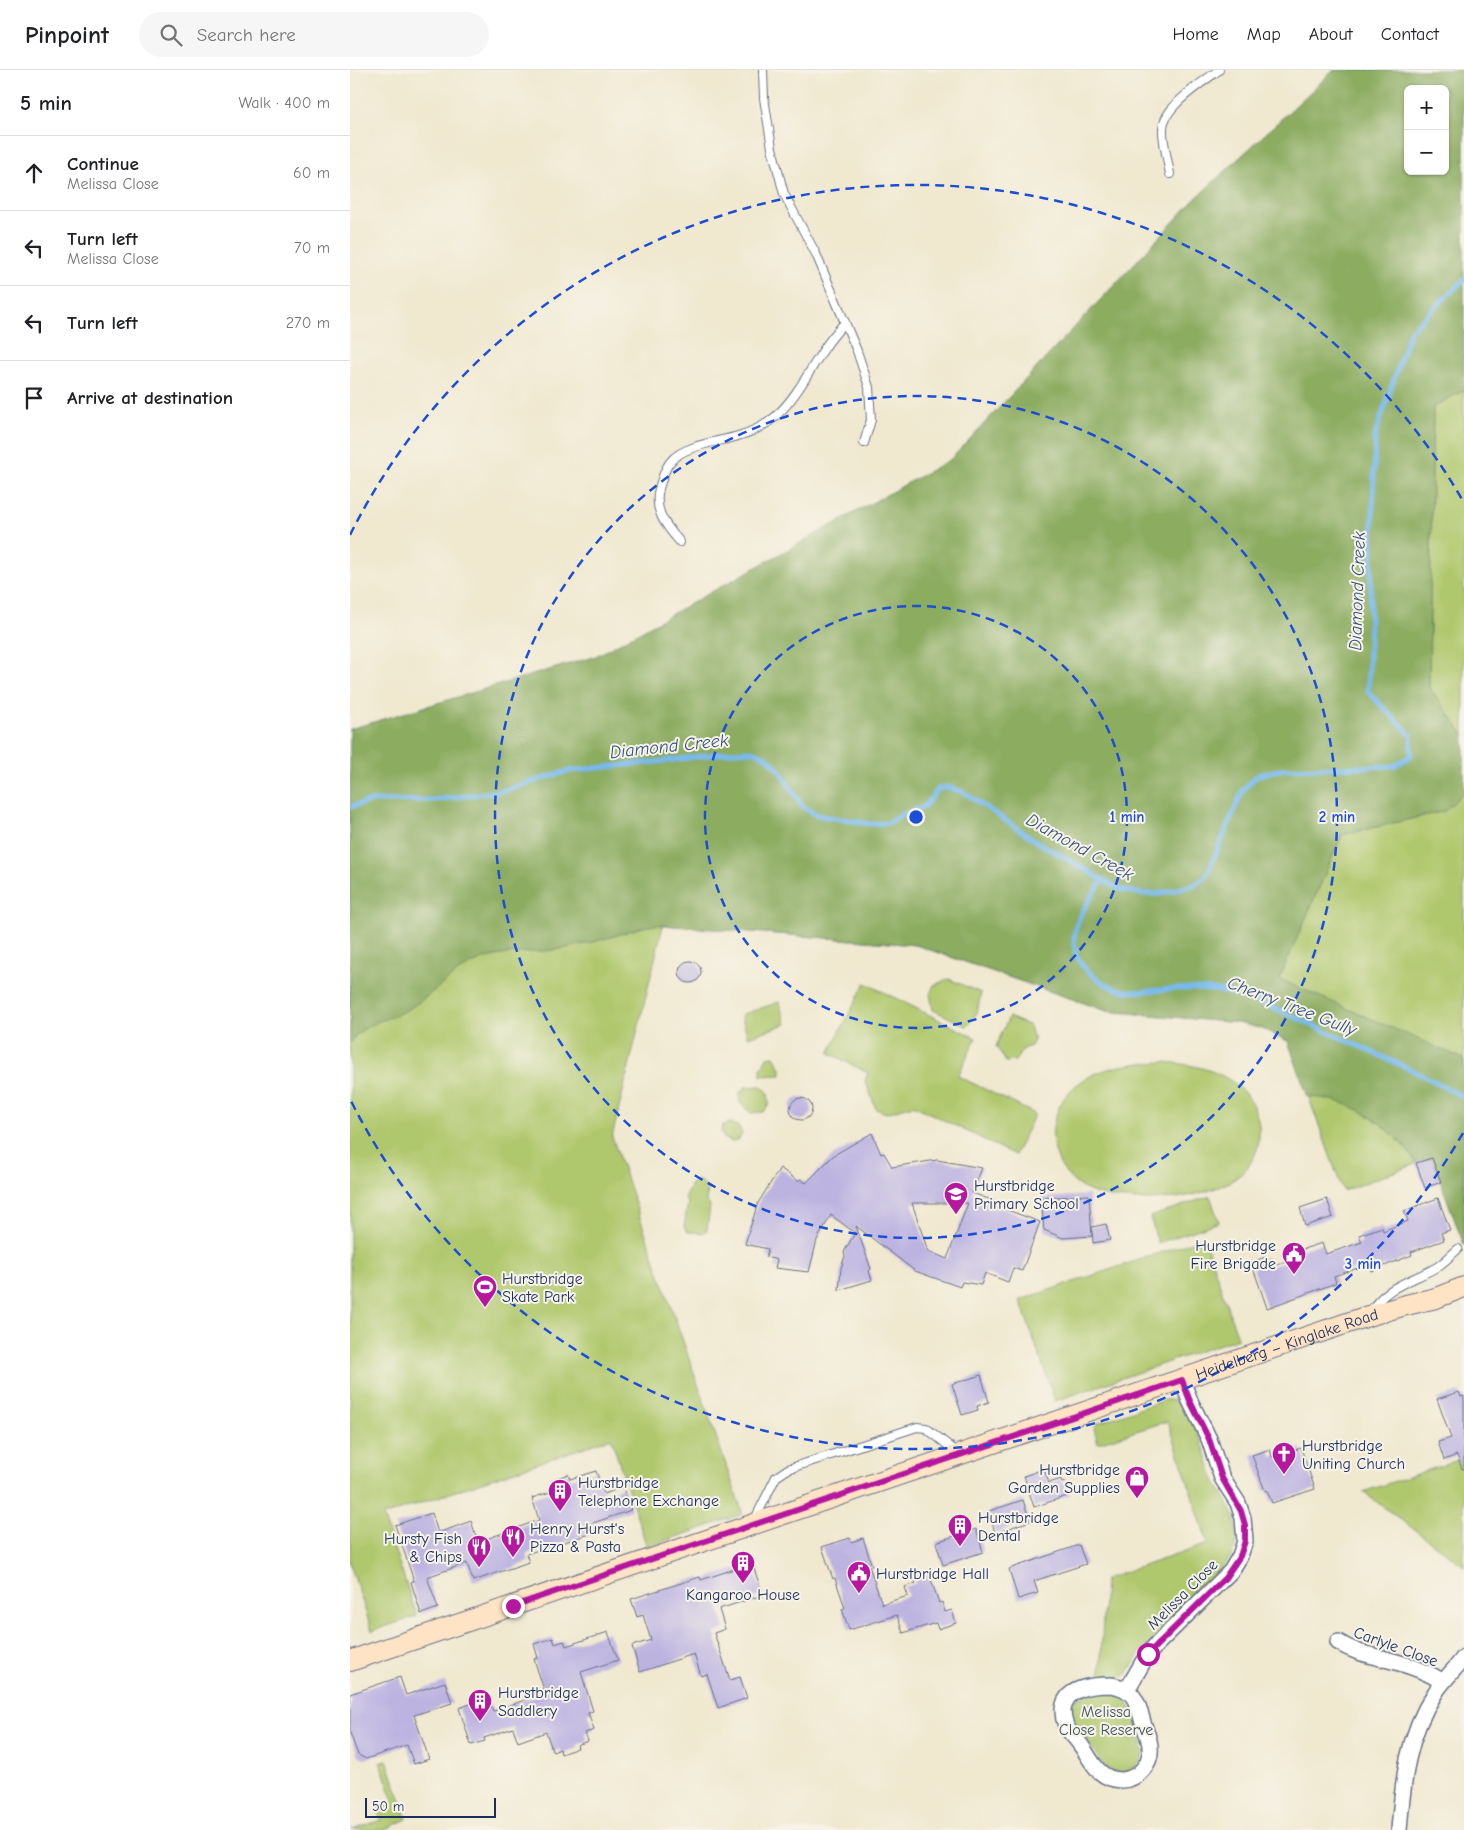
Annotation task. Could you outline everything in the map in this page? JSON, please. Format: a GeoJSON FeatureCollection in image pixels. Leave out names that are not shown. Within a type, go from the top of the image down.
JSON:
{"type":"FeatureCollection","features":[{"type":"Feature","properties":{"kind":"main road","name":"Heidelberg – Kinglake Road"},"geometry":{"type":"LineString","coordinates":[[350,1661],[1368,1316],[1447,1295],[1464,1287]]}},
{"type":"Feature","properties":{"kind":"main road","name":"Heidelberg – Kinglake Road"},"geometry":{"type":"LineString","coordinates":[[1428,1300],[1464,1302]]}},
{"type":"Feature","properties":{"kind":"street","name":"Melissa Close"},"geometry":{"type":"LineString","coordinates":[[1128,1690],[1142,1662],[1155,1646],[1231,1570],[1240,1556],[1245,1541],[1245,1525],[1241,1511],[1222,1478],[1209,1439],[1182,1380]]}},
{"type":"Feature","properties":{"kind":"street","name":"Carlyle Close"},"geometry":{"type":"LineString","coordinates":[[1338,1642],[1359,1653],[1388,1659],[1419,1670],[1443,1682]]}},
{"type":"Feature","properties":{"kind":"street"},"geometry":{"type":"LineString","coordinates":[[1399,1830],[1404,1778],[1413,1738],[1429,1702],[1464,1657]]}},
{"type":"Feature","properties":{"kind":"street"},"geometry":{"type":"LineString","coordinates":[[1111,1685],[1128,1690],[1138,1707],[1151,1751],[1148,1762],[1141,1772],[1128,1779],[1115,1779],[1102,1775],[1096,1769],[1084,1749],[1066,1726],[1064,1706],[1065,1700],[1074,1692],[1087,1687],[1111,1685]]}},
{"type":"Feature","properties":{"kind":"lane"},"geometry":{"type":"LineString","coordinates":[[763,70],[764,98],[772,148],[784,194],[816,254],[869,387],[871,420],[864,443]]}},
{"type":"Feature","properties":{"kind":"lane"},"geometry":{"type":"LineString","coordinates":[[1170,174],[1163,128],[1166,118],[1190,92],[1219,70]]}},
{"type":"Feature","properties":{"kind":"lane"},"geometry":{"type":"LineString","coordinates":[[680,542],[664,524],[657,506],[658,490],[671,460],[687,450],[740,436],[764,426],[778,414],[804,382],[824,348],[844,322]]}},
{"type":"Feature","properties":{"kind":"lane"},"geometry":{"type":"LineString","coordinates":[[1368,1316],[1376,1303],[1389,1291],[1439,1266],[1458,1249]]}},
{"type":"Feature","properties":{"kind":"lane"},"geometry":{"type":"LineString","coordinates":[[752,1525],[776,1477],[788,1469],[920,1427],[926,1428],[961,1455]]}},
{"type":"Feature","properties":{"kind":"green space"},"geometry":{"type":"Polygon","coordinates":[[[1334,70],[1464,70],[1464,390],[1433,407],[1429,687],[1464,735],[1464,792],[1445,811],[1342,835],[1279,979],[1464,1059],[1464,1245],[1432,1158],[1416,1163],[1395,1137],[1370,1116],[1340,1103],[1308,1097],[1288,1041],[1263,1029],[1239,1023],[1107,1011],[916,945],[663,925],[650,926],[573,947],[497,956],[474,963],[452,976],[410,1008],[365,1028],[350,1043],[350,729],[596,656],[951,459],[1194,200],[1334,70]]]}},
{"type":"Feature","properties":{"kind":"green space"},"geometry":{"type":"Polygon","coordinates":[[[1464,390],[1464,735],[1429,688],[1433,407],[1464,390]]]}},
{"type":"Feature","properties":{"kind":"green space"},"geometry":{"type":"Polygon","coordinates":[[[1464,792],[1464,1245],[1432,1158],[1343,1191],[1288,1041],[1263,1029],[1239,1023],[1107,1011],[916,945],[663,925],[612,1137],[743,1514],[647,1547],[611,1438],[383,1516],[417,1616],[372,1631],[350,1564],[350,807],[1279,979],[1342,835],[1444,811],[1464,792]]]}},
{"type":"Feature","properties":{"kind":"green space"},"geometry":{"type":"Polygon","coordinates":[[[949,979],[981,993],[977,1013],[967,1026],[933,1010],[930,994],[934,985],[949,979]]]}},
{"type":"Feature","properties":{"kind":"green space"},"geometry":{"type":"Polygon","coordinates":[[[865,983],[976,1038],[958,1076],[1035,1114],[1015,1155],[913,1105],[886,1113],[876,1109],[865,1080],[868,1073],[829,1053],[865,983]]]}},
{"type":"Feature","properties":{"kind":"green space"},"geometry":{"type":"Polygon","coordinates":[[[779,1002],[786,1024],[748,1037],[741,1015],[779,1002]]]}},
{"type":"Feature","properties":{"kind":"green space"},"geometry":{"type":"Polygon","coordinates":[[[1009,1017],[1030,1026],[1034,1040],[1031,1046],[1024,1048],[1015,1061],[1006,1062],[996,1046],[1009,1017]]]}},
{"type":"Feature","properties":{"kind":"green space"},"geometry":{"type":"Polygon","coordinates":[[[774,1056],[781,1068],[781,1075],[761,1076],[761,1069],[767,1057],[774,1056]]]}},
{"type":"Feature","properties":{"kind":"green space"},"geometry":{"type":"Polygon","coordinates":[[[1165,1062],[1191,1066],[1216,1073],[1238,1086],[1247,1096],[1257,1116],[1259,1134],[1256,1151],[1247,1167],[1241,1174],[1226,1184],[1208,1191],[1163,1199],[1139,1200],[1117,1198],[1097,1194],[1076,1184],[1062,1167],[1053,1144],[1053,1125],[1063,1100],[1083,1080],[1108,1069],[1165,1062]]]}},
{"type":"Feature","properties":{"kind":"green space"},"geometry":{"type":"Polygon","coordinates":[[[761,1086],[768,1092],[769,1105],[763,1112],[751,1113],[740,1103],[739,1094],[745,1087],[761,1086]]]}},
{"type":"Feature","properties":{"kind":"green space"},"geometry":{"type":"Polygon","coordinates":[[[731,1123],[739,1127],[742,1134],[739,1139],[732,1142],[724,1138],[721,1131],[723,1125],[731,1123]]]}},
{"type":"Feature","properties":{"kind":"green space"},"geometry":{"type":"Polygon","coordinates":[[[700,1181],[708,1189],[706,1201],[710,1206],[707,1230],[703,1233],[688,1232],[684,1227],[688,1203],[685,1199],[686,1193],[689,1191],[690,1185],[700,1181]]]}},
{"type":"Feature","properties":{"kind":"green space"},"geometry":{"type":"Polygon","coordinates":[[[1210,1196],[1219,1222],[1158,1243],[1150,1217],[1210,1196]]]}},
{"type":"Feature","properties":{"kind":"green space"},"geometry":{"type":"Polygon","coordinates":[[[1204,1238],[1238,1338],[1055,1401],[1020,1300],[1204,1238]]]}},
{"type":"Feature","properties":{"kind":"green space"},"geometry":{"type":"Polygon","coordinates":[[[1165,1400],[1175,1402],[1184,1408],[1198,1431],[1215,1480],[1234,1517],[1237,1533],[1235,1547],[1223,1567],[1138,1656],[1127,1674],[1120,1678],[1100,1679],[1105,1579],[1208,1544],[1168,1421],[1098,1443],[1094,1428],[1098,1423],[1165,1400]]]}},
{"type":"Feature","properties":{"kind":"green space"},"geometry":{"type":"Polygon","coordinates":[[[1464,1458],[1464,1566],[1363,1492],[1464,1458]]]}},
{"type":"Feature","properties":{"kind":"green space","name":"Melissa Close Reserve"},"geometry":{"type":"Polygon","coordinates":[[[1110,1692],[1123,1698],[1129,1705],[1141,1738],[1142,1758],[1132,1769],[1124,1772],[1112,1771],[1103,1764],[1074,1724],[1071,1714],[1073,1700],[1087,1694],[1110,1692]]]}},
{"type":"Feature","properties":{"kind":"green space"},"geometry":{"type":"Polygon","coordinates":[[[387,1760],[407,1819],[383,1830],[352,1830],[381,1820],[377,1808],[394,1802],[380,1762],[387,1760]]]}},
{"type":"Feature","properties":{"kind":"building"},"geometry":{"type":"Polygon","coordinates":[[[686,961],[694,961],[701,968],[701,976],[694,983],[686,983],[679,976],[679,968],[686,961]]]}},
{"type":"Feature","properties":{"kind":"building"},"geometry":{"type":"Polygon","coordinates":[[[797,1098],[805,1098],[812,1105],[812,1113],[805,1120],[797,1120],[790,1113],[790,1105],[797,1098]]]}},
{"type":"Feature","properties":{"kind":"building"},"geometry":{"type":"Polygon","coordinates":[[[872,1133],[881,1154],[884,1153],[892,1167],[937,1160],[982,1168],[972,1193],[1003,1204],[1002,1208],[1040,1222],[1022,1271],[1013,1268],[1008,1282],[985,1273],[981,1285],[962,1282],[960,1287],[915,1271],[856,1226],[871,1269],[869,1271],[872,1280],[839,1290],[841,1268],[845,1256],[844,1252],[855,1233],[831,1215],[817,1240],[809,1272],[775,1268],[777,1260],[766,1257],[768,1249],[745,1244],[758,1203],[780,1168],[798,1181],[800,1179],[806,1183],[834,1155],[872,1133]],[[912,1203],[928,1251],[947,1259],[968,1203],[912,1203]]]}},
{"type":"Feature","properties":{"kind":"building"},"geometry":{"type":"Polygon","coordinates":[[[1432,1158],[1441,1182],[1425,1188],[1416,1163],[1432,1158]]]}},
{"type":"Feature","properties":{"kind":"building"},"geometry":{"type":"Polygon","coordinates":[[[1089,1195],[1092,1236],[1063,1238],[1044,1230],[1041,1198],[1089,1195]]]}},
{"type":"Feature","properties":{"kind":"building"},"geometry":{"type":"Polygon","coordinates":[[[1438,1198],[1450,1230],[1441,1233],[1444,1240],[1411,1252],[1412,1255],[1372,1271],[1370,1264],[1334,1276],[1336,1283],[1267,1308],[1251,1262],[1266,1257],[1269,1267],[1296,1259],[1294,1252],[1322,1243],[1326,1254],[1362,1242],[1359,1235],[1382,1227],[1383,1231],[1408,1221],[1404,1211],[1438,1198]]]}},
{"type":"Feature","properties":{"kind":"building"},"geometry":{"type":"Polygon","coordinates":[[[1327,1199],[1333,1217],[1305,1226],[1300,1208],[1327,1199]]]}},
{"type":"Feature","properties":{"kind":"building"},"geometry":{"type":"Polygon","coordinates":[[[1106,1224],[1110,1240],[1093,1243],[1092,1227],[1106,1224]]]}},
{"type":"Feature","properties":{"kind":"building"},"geometry":{"type":"Polygon","coordinates":[[[981,1375],[989,1402],[977,1406],[978,1410],[962,1415],[952,1384],[981,1375]]]}},
{"type":"Feature","properties":{"kind":"building"},"geometry":{"type":"Polygon","coordinates":[[[1459,1392],[1461,1397],[1464,1396],[1464,1469],[1462,1469],[1457,1455],[1444,1460],[1438,1442],[1451,1438],[1437,1399],[1459,1392]]]}},
{"type":"Feature","properties":{"kind":"building","name":"Hurstbridge Uniting Church"},"geometry":{"type":"Polygon","coordinates":[[[1301,1448],[1315,1489],[1272,1503],[1267,1490],[1265,1491],[1252,1455],[1270,1449],[1272,1457],[1301,1448]]]}},
{"type":"Feature","properties":{"kind":"building"},"geometry":{"type":"Polygon","coordinates":[[[1044,1469],[1049,1483],[1061,1479],[1062,1483],[1065,1482],[1070,1495],[1034,1507],[1024,1476],[1044,1469]]]}},
{"type":"Feature","properties":{"kind":"building"},"geometry":{"type":"Polygon","coordinates":[[[596,1471],[604,1494],[623,1487],[631,1510],[587,1525],[590,1534],[526,1554],[529,1562],[473,1581],[467,1563],[427,1577],[438,1608],[421,1614],[411,1582],[414,1581],[395,1525],[432,1513],[438,1533],[471,1521],[478,1542],[539,1520],[532,1498],[559,1489],[555,1479],[568,1474],[570,1479],[596,1471]]]}},
{"type":"Feature","properties":{"kind":"building"},"geometry":{"type":"Polygon","coordinates":[[[1023,1500],[1030,1521],[995,1533],[989,1511],[1023,1500]]]}},
{"type":"Feature","properties":{"kind":"building","name":"Hurstbridge Dental"},"geometry":{"type":"Polygon","coordinates":[[[976,1529],[983,1552],[943,1565],[936,1542],[976,1529]]]}},
{"type":"Feature","properties":{"kind":"building"},"geometry":{"type":"Polygon","coordinates":[[[850,1538],[851,1542],[863,1538],[872,1566],[869,1566],[882,1604],[908,1596],[905,1587],[916,1583],[914,1579],[929,1574],[939,1603],[942,1602],[945,1612],[952,1610],[956,1623],[938,1629],[936,1623],[903,1633],[897,1615],[849,1630],[842,1609],[845,1608],[822,1547],[850,1538]]]}},
{"type":"Feature","properties":{"kind":"building"},"geometry":{"type":"Polygon","coordinates":[[[1079,1545],[1086,1564],[1034,1581],[1038,1593],[1018,1599],[1009,1569],[1079,1545]]]}},
{"type":"Feature","properties":{"kind":"building"},"geometry":{"type":"Polygon","coordinates":[[[752,1563],[763,1595],[719,1609],[725,1629],[714,1633],[730,1680],[740,1677],[747,1698],[718,1708],[707,1674],[701,1676],[694,1654],[640,1672],[632,1646],[651,1640],[643,1615],[637,1617],[631,1599],[700,1577],[701,1580],[752,1563]]]}},
{"type":"Feature","properties":{"kind":"building"},"geometry":{"type":"Polygon","coordinates":[[[608,1632],[618,1660],[581,1672],[593,1711],[588,1713],[594,1730],[585,1733],[588,1741],[577,1745],[578,1748],[561,1754],[560,1749],[553,1752],[546,1732],[518,1742],[513,1728],[484,1738],[485,1741],[471,1745],[459,1708],[473,1703],[476,1711],[491,1705],[493,1711],[545,1693],[534,1659],[538,1658],[534,1644],[553,1638],[555,1644],[564,1641],[566,1646],[608,1632]]]}},
{"type":"Feature","properties":{"kind":"building"},"geometry":{"type":"Polygon","coordinates":[[[400,1677],[406,1695],[445,1682],[452,1703],[414,1715],[429,1759],[414,1764],[407,1745],[366,1759],[358,1755],[350,1733],[350,1694],[400,1677]]]}},
{"type":"Feature","properties":{"kind":"waterway","name":"Diamond Creek"},"geometry":{"type":"LineString","coordinates":[[350,807],[372,801],[435,800],[502,791],[568,771],[752,751],[765,756],[771,761],[803,807],[817,815],[870,824],[888,823],[903,814],[924,807],[938,789],[947,787],[963,792],[1039,843],[1119,889],[1142,894],[1159,894],[1194,885],[1206,877],[1243,790],[1258,775],[1283,769],[1394,766],[1411,756],[1411,735],[1368,692],[1375,436],[1410,331],[1464,280]]}},
{"type":"Feature","properties":{"kind":"waterway","name":"Cherry Tree Gully"},"geometry":{"type":"LineString","coordinates":[[1103,880],[1083,910],[1078,921],[1074,943],[1076,954],[1082,965],[1105,984],[1123,991],[1132,992],[1177,989],[1213,990],[1262,1003],[1403,1066],[1464,1098]]}},
{"type":"Feature","properties":{"kind":"place","name":"Hurstbridge Primary School"},"geometry":{"type":"Point","coordinates":[956,1215]}},
{"type":"Feature","properties":{"kind":"place","name":"Hurstbridge Fire Brigade"},"geometry":{"type":"Point","coordinates":[1294,1275]}},
{"type":"Feature","properties":{"kind":"place","name":"Hurstbridge Skate Park"},"geometry":{"type":"Point","coordinates":[485,1308]}},
{"type":"Feature","properties":{"kind":"place","name":"Hurstbridge Uniting Church"},"geometry":{"type":"Point","coordinates":[1284,1475]}},
{"type":"Feature","properties":{"kind":"place","name":"Hurstbridge Garden Supplies"},"geometry":{"type":"Point","coordinates":[1137,1499]}},
{"type":"Feature","properties":{"kind":"place","name":"Hurstbridge Telephone Exchange"},"geometry":{"type":"Point","coordinates":[560,1512]}},
{"type":"Feature","properties":{"kind":"place","name":"Hurstbridge Dental"},"geometry":{"type":"Point","coordinates":[960,1547]}},
{"type":"Feature","properties":{"kind":"place","name":"Henry Hurst's Pizza & Pasta"},"geometry":{"type":"Point","coordinates":[513,1558]}},
{"type":"Feature","properties":{"kind":"place","name":"Hursty Fish & Chips"},"geometry":{"type":"Point","coordinates":[479,1568]}},
{"type":"Feature","properties":{"kind":"place","name":"Kangaroo House"},"geometry":{"type":"Point","coordinates":[743,1584]}},
{"type":"Feature","properties":{"kind":"place","name":"Hurstbridge Hall"},"geometry":{"type":"Point","coordinates":[859,1594]}},
{"type":"Feature","properties":{"kind":"place","name":"Hurstbridge Saddlery"},"geometry":{"type":"Point","coordinates":[480,1722]}},
{"type":"Feature","properties":{"kind":"route"},"geometry":{"type":"LineString","coordinates":[[513,1606],[1182,1380],[1209,1439],[1222,1478],[1238,1503],[1245,1525],[1245,1541],[1240,1556],[1225,1578],[1148,1654]]}}]}
